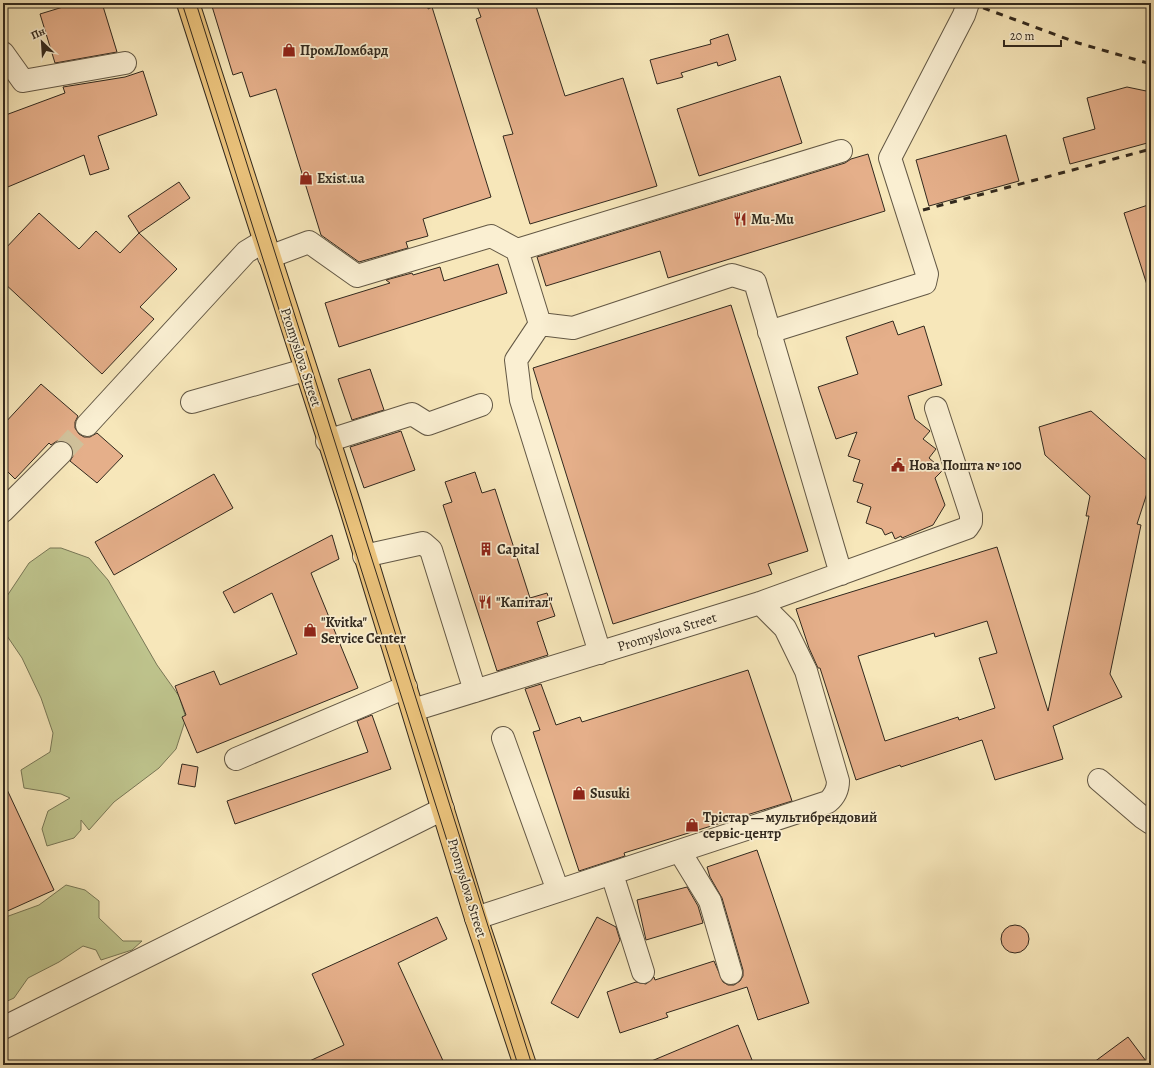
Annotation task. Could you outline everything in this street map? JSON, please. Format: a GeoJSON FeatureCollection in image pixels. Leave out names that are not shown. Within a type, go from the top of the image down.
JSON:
{"type":"FeatureCollection","features":[{"type":"Feature","properties":{"kind":"main road","name":"Promyslova Street"},"geometry":{"type":"LineString","coordinates":[[188,3],[327,441],[350,506],[364,556],[406,687],[476,918],[525,1065]]}},
{"type":"Feature","properties":{"kind":"street"},"geometry":{"type":"LineString","coordinates":[[769,332],[925,283],[927,274],[890,158],[964,15],[968,3]]}},
{"type":"Feature","properties":{"kind":"street"},"geometry":{"type":"LineString","coordinates":[[3,52],[23,81],[125,63]]}},
{"type":"Feature","properties":{"kind":"street"},"geometry":{"type":"LineString","coordinates":[[517,250],[841,151]]}},
{"type":"Feature","properties":{"kind":"street"},"geometry":{"type":"LineString","coordinates":[[87,425],[246,252],[309,242],[357,276],[491,236],[517,250],[540,324]]}},
{"type":"Feature","properties":{"kind":"street"},"geometry":{"type":"LineString","coordinates":[[540,324],[573,328],[732,275],[754,282],[841,574]]}},
{"type":"Feature","properties":{"kind":"street"},"geometry":{"type":"LineString","coordinates":[[540,324],[516,360],[521,400],[600,653]]}},
{"type":"Feature","properties":{"kind":"street"},"geometry":{"type":"LineString","coordinates":[[192,402],[305,370]]}},
{"type":"Feature","properties":{"kind":"street"},"geometry":{"type":"LineString","coordinates":[[327,441],[412,414],[428,424],[481,406]]}},
{"type":"Feature","properties":{"kind":"street","name":"Promyslova Street"},"geometry":{"type":"LineString","coordinates":[[413,710],[760,603],[967,528],[971,522],[972,515],[936,408]]}},
{"type":"Feature","properties":{"kind":"street"},"geometry":{"type":"LineString","coordinates":[[3,511],[61,453]]}},
{"type":"Feature","properties":{"kind":"street"},"geometry":{"type":"LineString","coordinates":[[364,556],[423,543],[431,550],[475,691]]}},
{"type":"Feature","properties":{"kind":"street"},"geometry":{"type":"LineString","coordinates":[[476,918],[828,802],[836,792],[838,781],[806,671],[785,628],[760,603]]}},
{"type":"Feature","properties":{"kind":"street"},"geometry":{"type":"LineString","coordinates":[[236,759],[406,687]]}},
{"type":"Feature","properties":{"kind":"street"},"geometry":{"type":"LineString","coordinates":[[503,738],[558,892]]}},
{"type":"Feature","properties":{"kind":"street"},"geometry":{"type":"LineString","coordinates":[[1099,780],[1151,823]]}},
{"type":"Feature","properties":{"kind":"street"},"geometry":{"type":"LineString","coordinates":[[3,1028],[443,809]]}},
{"type":"Feature","properties":{"kind":"street"},"geometry":{"type":"LineString","coordinates":[[680,852],[710,901],[730,973]]}},
{"type":"Feature","properties":{"kind":"street"},"geometry":{"type":"LineString","coordinates":[[612,874],[643,972]]}},
{"type":"Feature","properties":{"kind":"green space"},"geometry":{"type":"Polygon","coordinates":[[[50,548],[61,548],[89,558],[108,580],[157,665],[179,696],[186,718],[176,749],[159,768],[114,802],[89,830],[81,820],[81,830],[74,838],[47,846],[42,829],[48,811],[70,798],[61,794],[24,788],[21,770],[50,752],[53,733],[41,698],[22,658],[3,630],[3,602],[29,563],[50,548]]]}},
{"type":"Feature","properties":{"kind":"green space"},"geometry":{"type":"Polygon","coordinates":[[[66,885],[85,890],[99,901],[99,918],[123,941],[142,941],[132,950],[101,960],[96,950],[83,946],[59,962],[28,978],[14,998],[3,1003],[3,955],[7,935],[3,929],[3,918],[39,905],[66,885]]]}},
{"type":"Feature","properties":{"kind":"building"},"geometry":{"type":"Polygon","coordinates":[[[62,3],[102,3],[117,52],[55,63],[40,14],[63,7],[62,3]]]}},
{"type":"Feature","properties":{"kind":"building"},"geometry":{"type":"Polygon","coordinates":[[[211,3],[428,3],[428,9],[432,7],[491,197],[423,219],[428,236],[406,242],[408,248],[359,262],[321,235],[276,89],[250,97],[242,72],[233,75],[211,3]]]}},
{"type":"Feature","properties":{"kind":"building"},"geometry":{"type":"Polygon","coordinates":[[[476,3],[535,3],[565,96],[623,78],[657,186],[530,224],[503,136],[513,134],[476,19],[481,17],[476,3]]]}},
{"type":"Feature","properties":{"kind":"building"},"geometry":{"type":"Polygon","coordinates":[[[728,34],[736,60],[718,66],[717,62],[681,73],[683,77],[657,84],[650,60],[711,44],[710,40],[728,34]]]}},
{"type":"Feature","properties":{"kind":"building"},"geometry":{"type":"Polygon","coordinates":[[[143,71],[157,115],[98,136],[109,169],[90,175],[84,155],[3,189],[3,116],[65,93],[63,87],[125,77],[143,71]]]}},
{"type":"Feature","properties":{"kind":"building"},"geometry":{"type":"Polygon","coordinates":[[[780,76],[802,143],[699,176],[677,109],[780,76]]]}},
{"type":"Feature","properties":{"kind":"building"},"geometry":{"type":"Polygon","coordinates":[[[1127,87],[1151,92],[1151,142],[1070,164],[1063,138],[1095,129],[1087,98],[1127,87]]]}},
{"type":"Feature","properties":{"kind":"building"},"geometry":{"type":"Polygon","coordinates":[[[1006,135],[1019,181],[929,206],[916,160],[1006,135]]]}},
{"type":"Feature","properties":{"kind":"building"},"geometry":{"type":"Polygon","coordinates":[[[868,154],[885,211],[668,278],[660,251],[546,286],[537,257],[845,163],[851,159],[868,154]]]}},
{"type":"Feature","properties":{"kind":"building"},"geometry":{"type":"Polygon","coordinates":[[[179,182],[190,198],[139,233],[128,216],[179,182]]]}},
{"type":"Feature","properties":{"kind":"building"},"geometry":{"type":"Polygon","coordinates":[[[1151,204],[1151,288],[1148,288],[1124,213],[1151,204]]]}},
{"type":"Feature","properties":{"kind":"building"},"geometry":{"type":"Polygon","coordinates":[[[39,213],[79,249],[96,231],[120,253],[139,233],[177,269],[140,307],[154,319],[102,374],[3,282],[3,251],[39,213]]]}},
{"type":"Feature","properties":{"kind":"building"},"geometry":{"type":"Polygon","coordinates":[[[498,264],[507,293],[339,347],[325,303],[390,283],[386,280],[412,273],[413,275],[440,267],[444,281],[498,264]]]}},
{"type":"Feature","properties":{"kind":"building"},"geometry":{"type":"Polygon","coordinates":[[[731,305],[808,551],[768,564],[772,574],[613,624],[533,368],[731,305]]]}},
{"type":"Feature","properties":{"kind":"building"},"geometry":{"type":"Polygon","coordinates":[[[893,321],[898,335],[924,326],[942,385],[908,396],[915,419],[930,431],[923,439],[936,449],[929,458],[943,470],[935,478],[945,505],[933,525],[902,538],[901,536],[895,539],[892,532],[885,535],[882,529],[866,523],[871,507],[857,502],[863,484],[853,481],[860,460],[848,456],[857,432],[836,439],[818,387],[858,374],[846,337],[893,321]]]}},
{"type":"Feature","properties":{"kind":"building"},"geometry":{"type":"Polygon","coordinates":[[[370,369],[384,410],[352,420],[338,379],[370,369]]]}},
{"type":"Feature","properties":{"kind":"building"},"geometry":{"type":"Polygon","coordinates":[[[41,384],[78,416],[75,422],[75,428],[79,434],[84,437],[90,437],[97,433],[123,456],[97,483],[70,461],[73,456],[73,449],[70,444],[64,441],[57,441],[51,445],[49,443],[15,479],[3,467],[3,425],[41,384]]]}},
{"type":"Feature","properties":{"kind":"building"},"geometry":{"type":"Polygon","coordinates":[[[1091,411],[1151,464],[1151,481],[1137,524],[1141,525],[1110,674],[1122,697],[1053,726],[1063,759],[995,780],[982,740],[901,767],[900,765],[856,780],[820,668],[818,668],[809,648],[796,609],[997,547],[1048,711],[1089,516],[1086,516],[1090,496],[1045,455],[1039,427],[1091,411]],[[987,621],[935,637],[934,633],[858,656],[885,741],[958,717],[959,720],[995,708],[979,658],[997,653],[987,621]]]}},
{"type":"Feature","properties":{"kind":"building"},"geometry":{"type":"Polygon","coordinates":[[[401,431],[415,470],[364,488],[350,447],[401,431]]]}},
{"type":"Feature","properties":{"kind":"building","name":"Capital"},"geometry":{"type":"Polygon","coordinates":[[[475,472],[482,493],[495,489],[530,598],[547,593],[555,616],[537,622],[548,655],[497,671],[443,505],[452,502],[445,482],[475,472]]]}},
{"type":"Feature","properties":{"kind":"building"},"geometry":{"type":"Polygon","coordinates":[[[214,474],[233,508],[114,575],[95,542],[214,474]]]}},
{"type":"Feature","properties":{"kind":"building"},"geometry":{"type":"Polygon","coordinates":[[[332,535],[339,559],[311,573],[358,688],[197,753],[182,717],[186,715],[175,686],[214,671],[220,685],[297,654],[272,593],[234,613],[223,592],[332,535]]]}},
{"type":"Feature","properties":{"kind":"building"},"geometry":{"type":"Polygon","coordinates":[[[748,670],[792,801],[624,853],[625,856],[579,871],[533,732],[540,730],[525,689],[541,684],[556,725],[580,717],[582,722],[748,670]]]}},
{"type":"Feature","properties":{"kind":"building"},"geometry":{"type":"Polygon","coordinates":[[[372,715],[391,769],[235,824],[227,801],[368,752],[357,721],[372,715]]]}},
{"type":"Feature","properties":{"kind":"building"},"geometry":{"type":"Polygon","coordinates":[[[182,764],[198,767],[195,787],[178,784],[182,764]]]}},
{"type":"Feature","properties":{"kind":"building"},"geometry":{"type":"Polygon","coordinates":[[[3,781],[54,890],[3,913],[3,781]]]}},
{"type":"Feature","properties":{"kind":"building"},"geometry":{"type":"Polygon","coordinates":[[[757,850],[809,1003],[758,1020],[747,987],[666,1013],[668,1017],[620,1033],[607,992],[636,982],[646,984],[654,977],[655,980],[714,961],[723,982],[728,985],[734,985],[740,981],[743,976],[743,970],[722,898],[710,877],[707,867],[757,850]]]}},
{"type":"Feature","properties":{"kind":"building"},"geometry":{"type":"Polygon","coordinates":[[[687,887],[698,906],[703,923],[646,940],[637,900],[687,887]]]}},
{"type":"Feature","properties":{"kind":"building"},"geometry":{"type":"Polygon","coordinates":[[[437,917],[447,939],[398,963],[445,1065],[301,1065],[344,1045],[312,974],[437,917]]]}},
{"type":"Feature","properties":{"kind":"building"},"geometry":{"type":"Polygon","coordinates":[[[597,917],[616,927],[620,940],[578,1018],[551,1003],[597,917]]]}},
{"type":"Feature","properties":{"kind":"building"},"geometry":{"type":"Polygon","coordinates":[[[1015,925],[1025,929],[1029,939],[1025,949],[1015,953],[1005,949],[1001,939],[1005,929],[1015,925]]]}},
{"type":"Feature","properties":{"kind":"building"},"geometry":{"type":"Polygon","coordinates":[[[738,1025],[754,1065],[642,1065],[692,1044],[738,1025]]]}},
{"type":"Feature","properties":{"kind":"building"},"geometry":{"type":"Polygon","coordinates":[[[1128,1037],[1149,1065],[1090,1065],[1128,1037]]]}},
{"type":"Feature","properties":{"kind":"tunnel"},"geometry":{"type":"LineString","coordinates":[[61,453],[87,425]]}},
{"type":"Feature","properties":{"kind":"tram line"},"geometry":{"type":"LineString","coordinates":[[182,3],[518,1065]]}},
{"type":"Feature","properties":{"kind":"tram line"},"geometry":{"type":"LineString","coordinates":[[196,3],[532,1065]]}},
{"type":"Feature","properties":{"kind":"railway"},"geometry":{"type":"LineString","coordinates":[[970,3],[1078,43],[1151,64]]}},
{"type":"Feature","properties":{"kind":"railway"},"geometry":{"type":"LineString","coordinates":[[923,210],[1151,149]]}},
{"type":"Feature","properties":{"kind":"place","name":"ПромЛомбард"},"geometry":{"type":"Point","coordinates":[289,50]}},
{"type":"Feature","properties":{"kind":"place","name":"Exist.ua"},"geometry":{"type":"Point","coordinates":[306,178]}},
{"type":"Feature","properties":{"kind":"place","name":"Mu-Mu"},"geometry":{"type":"Point","coordinates":[740,219]}},
{"type":"Feature","properties":{"kind":"place","name":"Нова Пошта № 100"},"geometry":{"type":"Point","coordinates":[898,465]}},
{"type":"Feature","properties":{"kind":"place","name":"Capital"},"geometry":{"type":"Point","coordinates":[486,549]}},
{"type":"Feature","properties":{"kind":"place","name":"\"Капітал\""},"geometry":{"type":"Point","coordinates":[485,602]}},
{"type":"Feature","properties":{"kind":"place","name":"\"Kvitka\" Service Center"},"geometry":{"type":"Point","coordinates":[310,630]}},
{"type":"Feature","properties":{"kind":"place","name":"Susuki"},"geometry":{"type":"Point","coordinates":[579,793]}},
{"type":"Feature","properties":{"kind":"place","name":"Трістар — мультибрендовий сервіс-центр"},"geometry":{"type":"Point","coordinates":[692,825]}}]}
